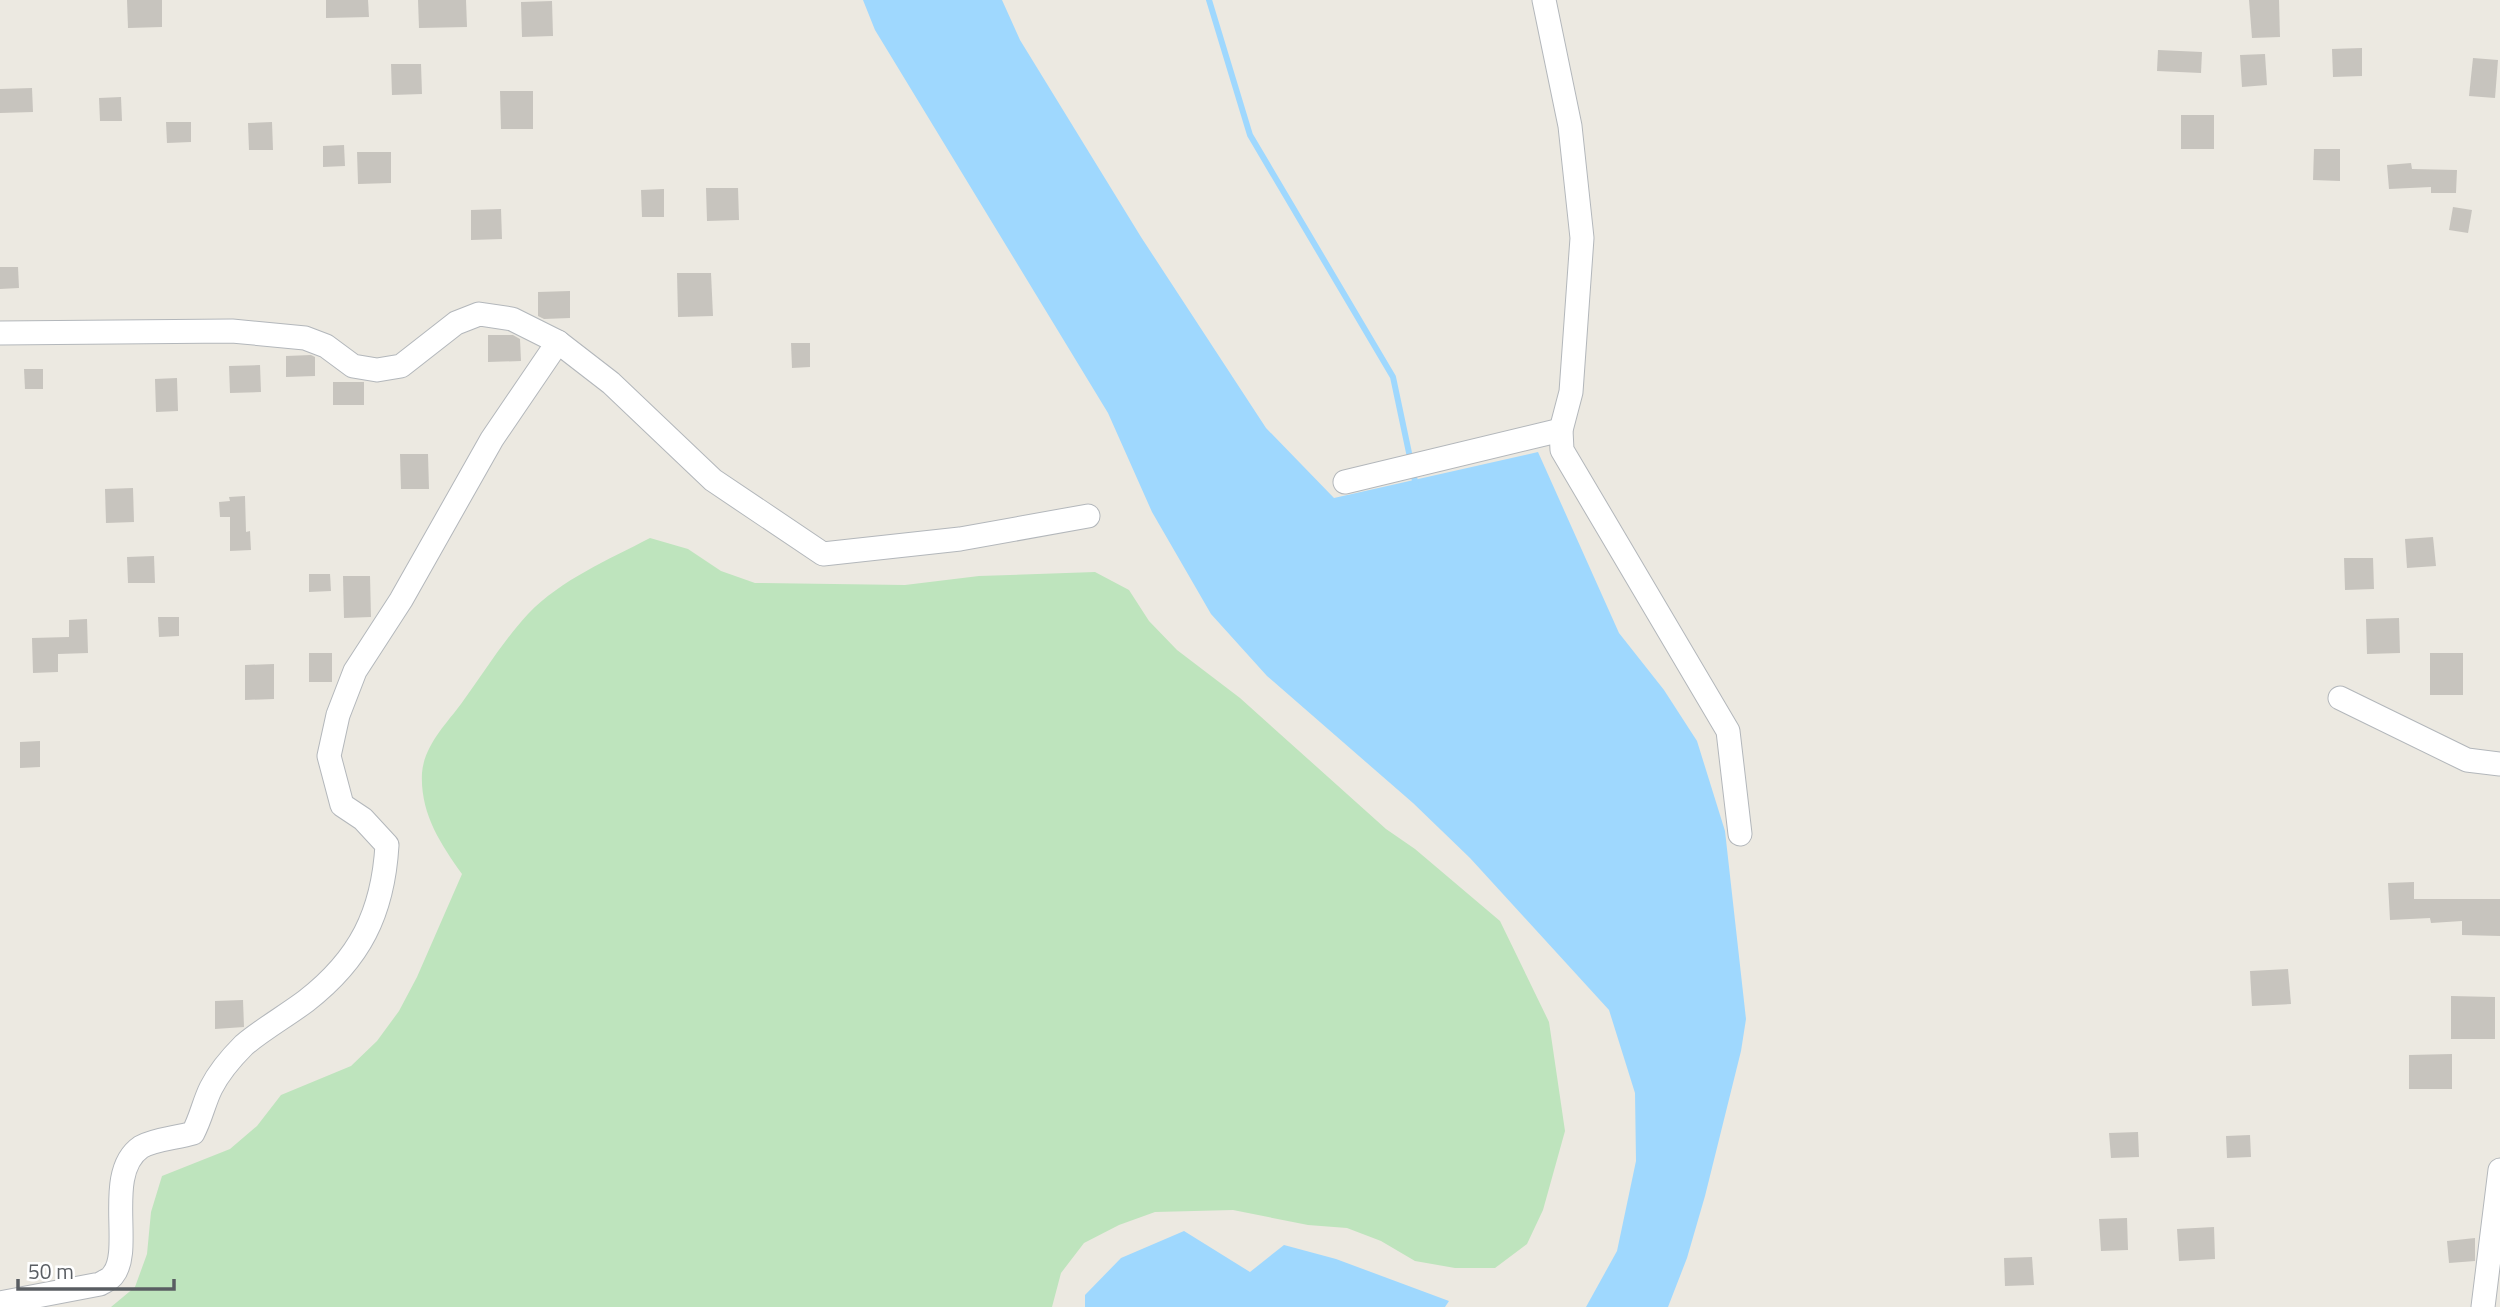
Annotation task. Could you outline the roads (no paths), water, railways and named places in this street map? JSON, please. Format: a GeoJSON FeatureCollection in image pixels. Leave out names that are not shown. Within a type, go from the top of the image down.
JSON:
{"type":"FeatureCollection","features":[{"type":"Feature","properties":{"kind":"street"},"geometry":{"type":"LineString","coordinates":[[1544,0],[1570,126],[1581,239],[1571,392],[1561,430],[1562,450],[1728,731],[1740,834]]}},
{"type":"Feature","properties":{"kind":"street"},"geometry":{"type":"LineString","coordinates":[[0,333],[232,331],[305,338],[326,346],[352,366],[377,370],[401,366],[456,323],[479,314],[512,319],[558,342],[611,383],[713,480],[823,554],[960,539],[1088,516]]}},
{"type":"Feature","properties":{"kind":"street"},"geometry":{"type":"LineString","coordinates":[[0,1303],[100,1284],[113,1275],[118,1261],[122,1177],[128,1162],[139,1149],[150,1143],[193,1133],[203,1115],[211,1088],[225,1066],[245,1044],[333,977],[359,948],[372,923],[386,869],[387,845],[363,819],[342,805],[329,756],[338,715],[355,671],[401,600],[492,439],[558,342]]}},
{"type":"Feature","properties":{"kind":"street"},"geometry":{"type":"LineString","coordinates":[[1345,482],[1561,430]]}},
{"type":"Feature","properties":{"kind":"street"},"geometry":{"type":"LineString","coordinates":[[2340,698],[2467,760],[2500,764]]}},
{"type":"Feature","properties":{"kind":"street"},"geometry":{"type":"LineString","coordinates":[[2483,1307],[2500,1170]]}},
{"type":"Feature","properties":{"kind":"water"},"geometry":{"type":"Polygon","coordinates":[[[863,0],[1002,0],[1020,40],[1141,237],[1266,428],[1334,498],[1538,452],[1619,633],[1664,690],[1697,741],[1725,831],[1746,1019],[1741,1051],[1705,1196],[1687,1258],[1668,1307],[1586,1307],[1617,1251],[1636,1161],[1635,1093],[1609,1010],[1470,858],[1413,803],[1267,676],[1211,614],[1152,512],[1108,413],[875,30],[863,0]]]}},
{"type":"Feature","properties":{"kind":"water"},"geometry":{"type":"Polygon","coordinates":[[[1184,1231],[1250,1272],[1284,1245],[1336,1259],[1449,1301],[1445,1307],[1085,1307],[1085,1295],[1121,1258],[1184,1231]]]}},
{"type":"Feature","properties":{"kind":"waterway"},"geometry":{"type":"LineString","coordinates":[[1209,0],[1250,135],[1393,377],[1416,486]]}}]}
